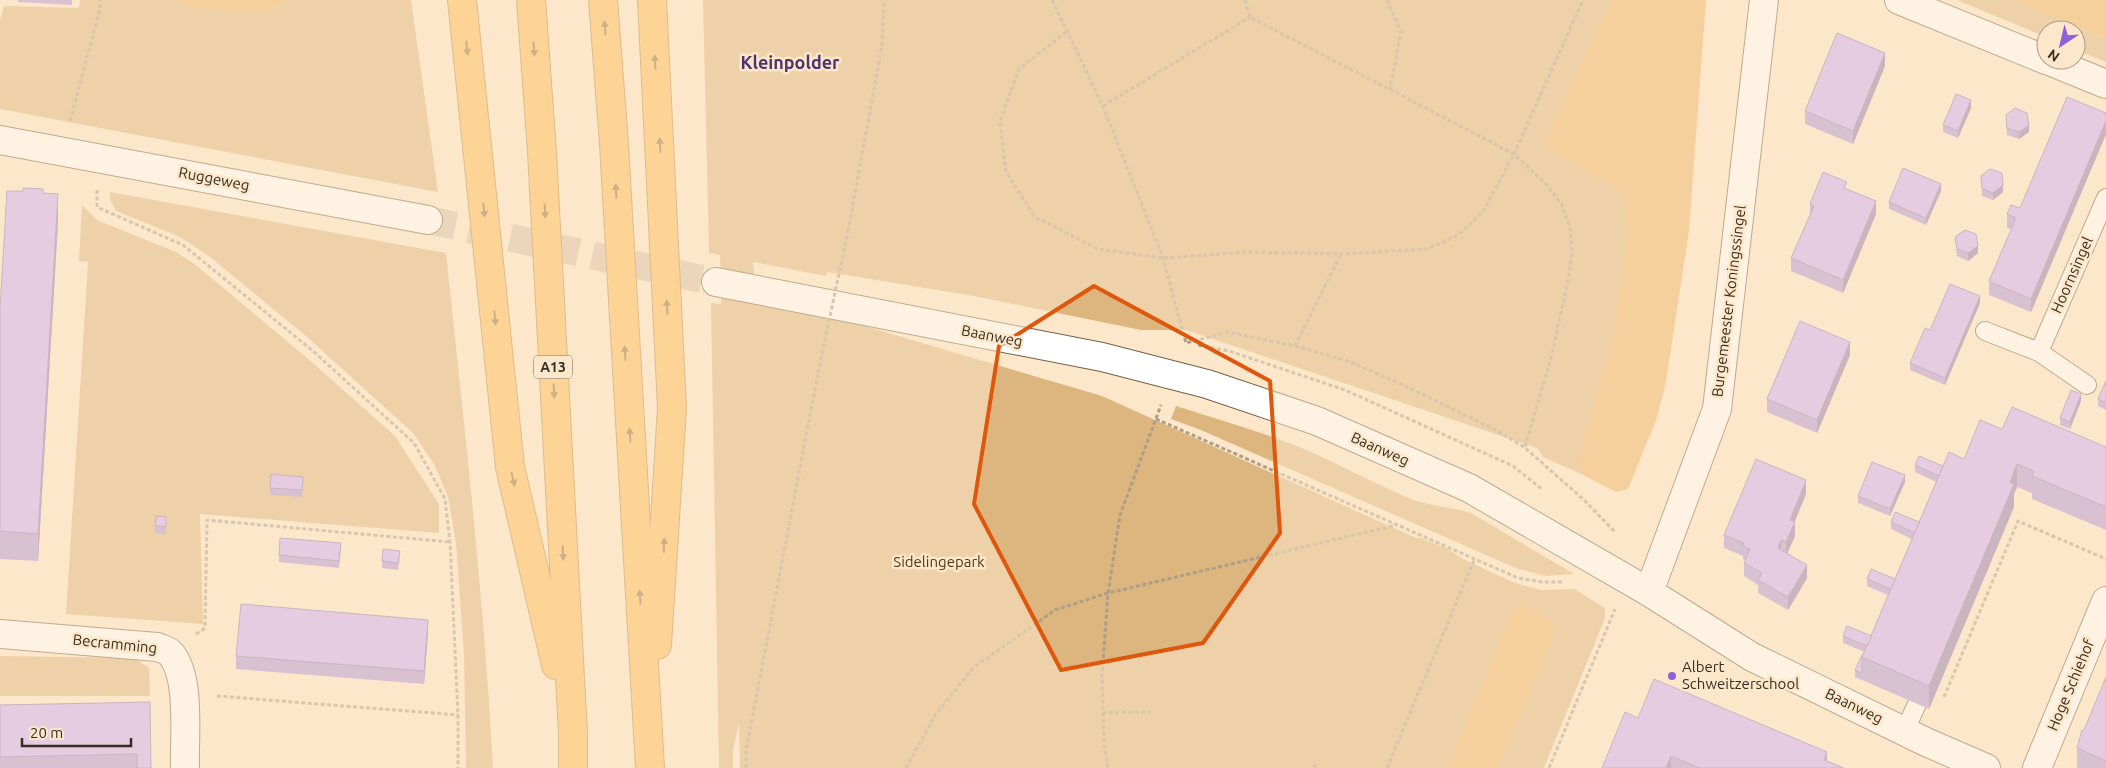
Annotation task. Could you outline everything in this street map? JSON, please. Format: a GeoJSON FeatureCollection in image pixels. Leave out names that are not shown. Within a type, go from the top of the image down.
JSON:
{"type":"FeatureCollection","features":[{"type":"Feature","properties":{"kind":"highway","name":"A13"},"geometry":{"type":"LineString","coordinates":[[462,0],[510,467],[573,734]]}},
{"type":"Feature","properties":{"kind":"highway","name":"A13"},"geometry":{"type":"LineString","coordinates":[[531,0],[542,152],[573,734],[573,768]]}},
{"type":"Feature","properties":{"kind":"highway"},"geometry":{"type":"LineString","coordinates":[[603,0],[614,144],[650,768]]}},
{"type":"Feature","properties":{"kind":"highway"},"geometry":{"type":"LineString","coordinates":[[650,768],[672,408],[652,0]]}},
{"type":"Feature","properties":{"kind":"street","name":"Burgemeester Koningssingel"},"geometry":{"type":"LineString","coordinates":[[1649,592],[1717,409],[1764,0]]}},
{"type":"Feature","properties":{"kind":"street"},"geometry":{"type":"LineString","coordinates":[[1899,0],[2036,56]]}},
{"type":"Feature","properties":{"kind":"street"},"geometry":{"type":"LineString","coordinates":[[2072,70],[2106,84]]}},
{"type":"Feature","properties":{"kind":"street","name":"Ruggeweg"},"geometry":{"type":"LineString","coordinates":[[0,140],[428,220]]}},
{"type":"Feature","properties":{"kind":"street","name":"Baanweg"},"geometry":{"type":"LineString","coordinates":[[716,282],[1102,357],[1207,384],[1317,422],[1460,484],[1649,592],[1752,657],[1986,768]]}},
{"type":"Feature","properties":{"kind":"street","name":"Hoge Schiehof"},"geometry":{"type":"LineString","coordinates":[[2036,768],[2106,601]]}},
{"type":"Feature","properties":{"kind":"street","name":"Becramming"},"geometry":{"type":"LineString","coordinates":[[0,634],[157,647],[170,652],[179,667],[184,694],[185,768]]}},
{"type":"Feature","properties":{"kind":"lane","name":"Hoornsingel"},"geometry":{"type":"LineString","coordinates":[[2039,352],[2106,198]]}},
{"type":"Feature","properties":{"kind":"lane"},"geometry":{"type":"LineString","coordinates":[[1985,331],[2039,352],[2087,385]]}},
{"type":"Feature","properties":{"kind":"lane"},"geometry":{"type":"LineString","coordinates":[[1916,736],[1917,704]]}},
{"type":"Feature","properties":{"kind":"path"},"geometry":{"type":"LineString","coordinates":[[63,151],[100,9],[100,0]]}},
{"type":"Feature","properties":{"kind":"path"},"geometry":{"type":"LineString","coordinates":[[746,768],[746,750],[818,373],[848,232],[882,46],[884,0]]}},
{"type":"Feature","properties":{"kind":"path"},"geometry":{"type":"LineString","coordinates":[[1052,0],[1103,106],[1163,258],[1186,343],[1120,515],[1108,593],[1102,676],[1102,713],[1108,768]]}},
{"type":"Feature","properties":{"kind":"path"},"geometry":{"type":"LineString","coordinates":[[1245,0],[1250,17],[1514,154],[1546,185],[1562,205],[1570,228],[1572,251],[1568,280],[1551,358],[1524,447]]}},
{"type":"Feature","properties":{"kind":"path"},"geometry":{"type":"LineString","coordinates":[[1387,0],[1401,32],[1390,89]]}},
{"type":"Feature","properties":{"kind":"path"},"geometry":{"type":"LineString","coordinates":[[1066,32],[1019,69],[1000,122],[1006,172],[1035,217],[1098,249],[1163,258],[1248,252],[1341,254],[1427,249],[1458,236],[1483,212],[1514,154],[1583,0]]}},
{"type":"Feature","properties":{"kind":"path"},"geometry":{"type":"LineString","coordinates":[[1103,106],[1250,17]]}},
{"type":"Feature","properties":{"kind":"path"},"geometry":{"type":"LineString","coordinates":[[97,157],[97,206],[183,245],[313,351],[414,443],[445,499],[450,542],[458,716],[458,768]]}},
{"type":"Feature","properties":{"kind":"path"},"geometry":{"type":"LineString","coordinates":[[1295,346],[1341,254]]}},
{"type":"Feature","properties":{"kind":"path"},"geometry":{"type":"LineString","coordinates":[[1186,343],[1228,332],[1295,346],[1348,361],[1401,384],[1494,429],[1524,447],[1583,498],[1625,542],[1608,570]]}},
{"type":"Feature","properties":{"kind":"path"},"geometry":{"type":"LineString","coordinates":[[1156,419],[1518,578],[1542,582],[1568,582]]}},
{"type":"Feature","properties":{"kind":"path"},"geometry":{"type":"LineString","coordinates":[[170,652],[205,628],[207,520],[450,542]]}},
{"type":"Feature","properties":{"kind":"path"},"geometry":{"type":"LineString","coordinates":[[1916,736],[2018,521],[2106,559]]}},
{"type":"Feature","properties":{"kind":"path"},"geometry":{"type":"LineString","coordinates":[[906,768],[936,714],[973,668],[1055,610],[1108,593],[1397,525]]}},
{"type":"Feature","properties":{"kind":"path"},"geometry":{"type":"LineString","coordinates":[[1387,768],[1475,558]]}},
{"type":"Feature","properties":{"kind":"path"},"geometry":{"type":"LineString","coordinates":[[1550,768],[1616,606]]}},
{"type":"Feature","properties":{"kind":"path"},"geometry":{"type":"LineString","coordinates":[[184,694],[458,716]]}},
{"type":"Feature","properties":{"kind":"path"},"geometry":{"type":"LineString","coordinates":[[1102,713],[1151,712]]}},
{"type":"Feature","properties":{"kind":"path"},"geometry":{"type":"LineString","coordinates":[[1313,765],[1319,768]]}},
{"type":"Feature","properties":{"kind":"highlighted area"},"geometry":{"type":"Polygon","coordinates":[[[1094,286],[1270,381],[1280,533],[1203,643],[1061,670],[974,504],[999,346],[1094,286]]]}},
{"type":"Feature","properties":{"kind":"green space"},"geometry":{"type":"Polygon","coordinates":[[[80,0],[178,0],[179,5],[275,8],[289,0],[411,0],[438,192],[0,109],[0,20],[4,6],[79,8],[80,0]]]}},
{"type":"Feature","properties":{"kind":"green space","name":"Sidelingepark"},"geometry":{"type":"Polygon","coordinates":[[[703,0],[1649,0],[1657,249],[1577,462],[1581,474],[1543,457],[1537,448],[1186,330],[1141,330],[974,296],[827,272],[826,276],[753,262],[756,294],[1102,396],[1416,538],[1421,538],[1448,549],[1463,559],[1515,583],[1541,590],[1574,589],[1605,608],[1605,618],[1544,768],[740,768],[739,722],[733,751],[733,768],[719,768],[711,303],[721,304],[720,255],[709,253],[703,0]]]}},
{"type":"Feature","properties":{"kind":"green space"},"geometry":{"type":"Polygon","coordinates":[[[1957,0],[2015,0],[2062,20],[2036,20],[2036,33],[1957,0]]]}},
{"type":"Feature","properties":{"kind":"green space"},"geometry":{"type":"Polygon","coordinates":[[[2086,30],[2106,39],[2106,62],[2086,54],[2086,30]]]}},
{"type":"Feature","properties":{"kind":"green space"},"geometry":{"type":"Polygon","coordinates":[[[110,192],[446,253],[479,575],[493,768],[466,768],[464,654],[456,543],[448,497],[435,466],[414,434],[306,336],[210,257],[180,237],[116,211],[110,200],[110,192]]]}},
{"type":"Feature","properties":{"kind":"green space"},"geometry":{"type":"Polygon","coordinates":[[[82,205],[97,220],[176,252],[196,265],[306,357],[395,436],[439,504],[439,533],[200,514],[203,624],[66,614],[88,262],[79,261],[82,205]]]}},
{"type":"Feature","properties":{"kind":"green space"},"geometry":{"type":"Polygon","coordinates":[[[1176,406],[1289,443],[1411,499],[1471,513],[1574,574],[1546,576],[1518,569],[1201,430],[1171,419],[1176,406]]]}},
{"type":"Feature","properties":{"kind":"green space"},"geometry":{"type":"Polygon","coordinates":[[[0,656],[134,658],[149,668],[150,696],[0,696],[0,656]]]}},
{"type":"Feature","properties":{"kind":"shaded area"},"geometry":{"type":"Polygon","coordinates":[[[178,0],[289,0],[275,8],[254,13],[179,5],[178,0]]]}},
{"type":"Feature","properties":{"kind":"shaded area"},"geometry":{"type":"Polygon","coordinates":[[[1611,0],[1706,0],[1689,231],[1666,382],[1657,418],[1628,489],[1616,492],[1581,474],[1577,462],[1614,335],[1627,237],[1625,195],[1543,144],[1611,0]]]}},
{"type":"Feature","properties":{"kind":"shaded area"},"geometry":{"type":"Polygon","coordinates":[[[2015,0],[2106,0],[2106,39],[2086,30],[2086,20],[2062,20],[2015,0]]]}},
{"type":"Feature","properties":{"kind":"shaded area"},"geometry":{"type":"Polygon","coordinates":[[[1523,604],[1554,622],[1555,631],[1499,768],[1447,768],[1512,612],[1523,604]]]}},
{"type":"Feature","properties":{"kind":"building"},"geometry":{"type":"Polygon","coordinates":[[[1837,33],[1885,53],[1853,131],[1805,111],[1837,33]]]}},
{"type":"Feature","properties":{"kind":"building"},"geometry":{"type":"Polygon","coordinates":[[[1956,94],[1971,100],[1958,131],[1943,125],[1956,94]]]}},
{"type":"Feature","properties":{"kind":"building"},"geometry":{"type":"Polygon","coordinates":[[[2067,97],[2106,113],[2106,121],[2031,299],[1989,281],[2016,218],[2007,214],[2011,205],[2020,208],[2067,97]]]}},
{"type":"Feature","properties":{"kind":"building"},"geometry":{"type":"Polygon","coordinates":[[[2015,108],[2027,113],[2029,125],[2019,132],[2007,128],[2006,115],[2015,108]]]}},
{"type":"Feature","properties":{"kind":"building"},"geometry":{"type":"Polygon","coordinates":[[[1903,168],[1941,184],[1926,218],[1889,202],[1903,168]]]}},
{"type":"Feature","properties":{"kind":"building"},"geometry":{"type":"Polygon","coordinates":[[[1990,169],[2002,173],[2003,185],[1993,193],[1982,188],[1981,176],[1990,169]]]}},
{"type":"Feature","properties":{"kind":"building"},"geometry":{"type":"Polygon","coordinates":[[[1823,172],[1847,182],[1844,188],[1876,201],[1843,280],[1791,258],[1814,206],[1810,204],[1823,172]]]}},
{"type":"Feature","properties":{"kind":"building"},"geometry":{"type":"Polygon","coordinates":[[[23,188],[43,189],[43,193],[58,194],[38,534],[0,531],[0,309],[7,191],[23,191],[23,188]]]}},
{"type":"Feature","properties":{"kind":"building"},"geometry":{"type":"Polygon","coordinates":[[[1965,230],[1976,234],[1978,246],[1968,253],[1957,249],[1955,237],[1965,230]]]}},
{"type":"Feature","properties":{"kind":"building"},"geometry":{"type":"Polygon","coordinates":[[[1950,284],[1980,296],[1945,378],[1910,363],[1925,328],[1930,330],[1950,284]]]}},
{"type":"Feature","properties":{"kind":"building"},"geometry":{"type":"Polygon","coordinates":[[[1800,321],[1850,342],[1817,420],[1767,399],[1800,321]]]}},
{"type":"Feature","properties":{"kind":"building"},"geometry":{"type":"Polygon","coordinates":[[[2106,381],[2106,403],[2098,399],[2106,381]]]}},
{"type":"Feature","properties":{"kind":"building"},"geometry":{"type":"Polygon","coordinates":[[[2071,390],[2081,394],[2070,422],[2060,418],[2071,390]]]}},
{"type":"Feature","properties":{"kind":"building"},"geometry":{"type":"Polygon","coordinates":[[[2012,407],[2106,447],[2106,507],[2032,476],[2034,471],[2017,464],[2010,482],[2014,484],[1929,686],[1862,657],[1949,452],[1964,459],[1980,420],[2002,429],[2012,407]]]}},
{"type":"Feature","properties":{"kind":"building"},"geometry":{"type":"Polygon","coordinates":[[[1919,456],[1943,466],[1939,476],[1915,465],[1919,456]]]}},
{"type":"Feature","properties":{"kind":"building"},"geometry":{"type":"Polygon","coordinates":[[[1756,459],[1806,480],[1790,520],[1795,522],[1786,542],[1781,540],[1778,548],[1807,565],[1788,597],[1758,580],[1762,573],[1744,563],[1750,549],[1743,546],[1744,543],[1724,535],[1756,459]]]}},
{"type":"Feature","properties":{"kind":"building"},"geometry":{"type":"Polygon","coordinates":[[[1872,462],[1905,475],[1890,509],[1858,496],[1872,462]]]}},
{"type":"Feature","properties":{"kind":"building"},"geometry":{"type":"Polygon","coordinates":[[[271,474],[303,477],[302,490],[270,488],[271,474]]]}},
{"type":"Feature","properties":{"kind":"building"},"geometry":{"type":"Polygon","coordinates":[[[1895,512],[1919,522],[1915,533],[1891,522],[1895,512]]]}},
{"type":"Feature","properties":{"kind":"building"},"geometry":{"type":"Polygon","coordinates":[[[156,516],[166,517],[166,527],[155,526],[156,516]]]}},
{"type":"Feature","properties":{"kind":"building"},"geometry":{"type":"Polygon","coordinates":[[[280,538],[341,543],[339,561],[279,555],[280,538]]]}},
{"type":"Feature","properties":{"kind":"building"},"geometry":{"type":"Polygon","coordinates":[[[383,549],[400,551],[398,563],[382,561],[383,549]]]}},
{"type":"Feature","properties":{"kind":"building"},"geometry":{"type":"Polygon","coordinates":[[[1871,569],[1895,579],[1891,589],[1867,579],[1871,569]]]}},
{"type":"Feature","properties":{"kind":"building"},"geometry":{"type":"Polygon","coordinates":[[[241,604],[428,620],[424,671],[236,656],[241,604]]]}},
{"type":"Feature","properties":{"kind":"building"},"geometry":{"type":"Polygon","coordinates":[[[1847,626],[1872,636],[1867,646],[1843,636],[1847,626]]]}},
{"type":"Feature","properties":{"kind":"building"},"geometry":{"type":"Polygon","coordinates":[[[1863,655],[1861,673],[1855,670],[1863,655]]]}},
{"type":"Feature","properties":{"kind":"building"},"geometry":{"type":"Polygon","coordinates":[[[2106,677],[2106,761],[2077,748],[2082,730],[2084,730],[2106,677]]]}},
{"type":"Feature","properties":{"kind":"building"},"geometry":{"type":"Polygon","coordinates":[[[1654,679],[1827,752],[1824,760],[1844,768],[1699,768],[1671,756],[1666,768],[1602,768],[1625,712],[1638,718],[1654,679]]]}},
{"type":"Feature","properties":{"kind":"building"},"geometry":{"type":"Polygon","coordinates":[[[150,702],[151,768],[137,768],[137,754],[0,757],[0,705],[150,702]]]}},
{"type":"Feature","properties":{"kind":"tunnel"},"geometry":{"type":"LineString","coordinates":[[428,220],[716,282]]}},
{"type":"Feature","properties":{"kind":"place","name":"Albert Schweitzerschool"},"geometry":{"type":"Point","coordinates":[1672,676]}},
{"type":"Feature","properties":{"kind":"district","name":"Kleinpolder"},"geometry":{"type":"Point","coordinates":[790,63]}}]}
